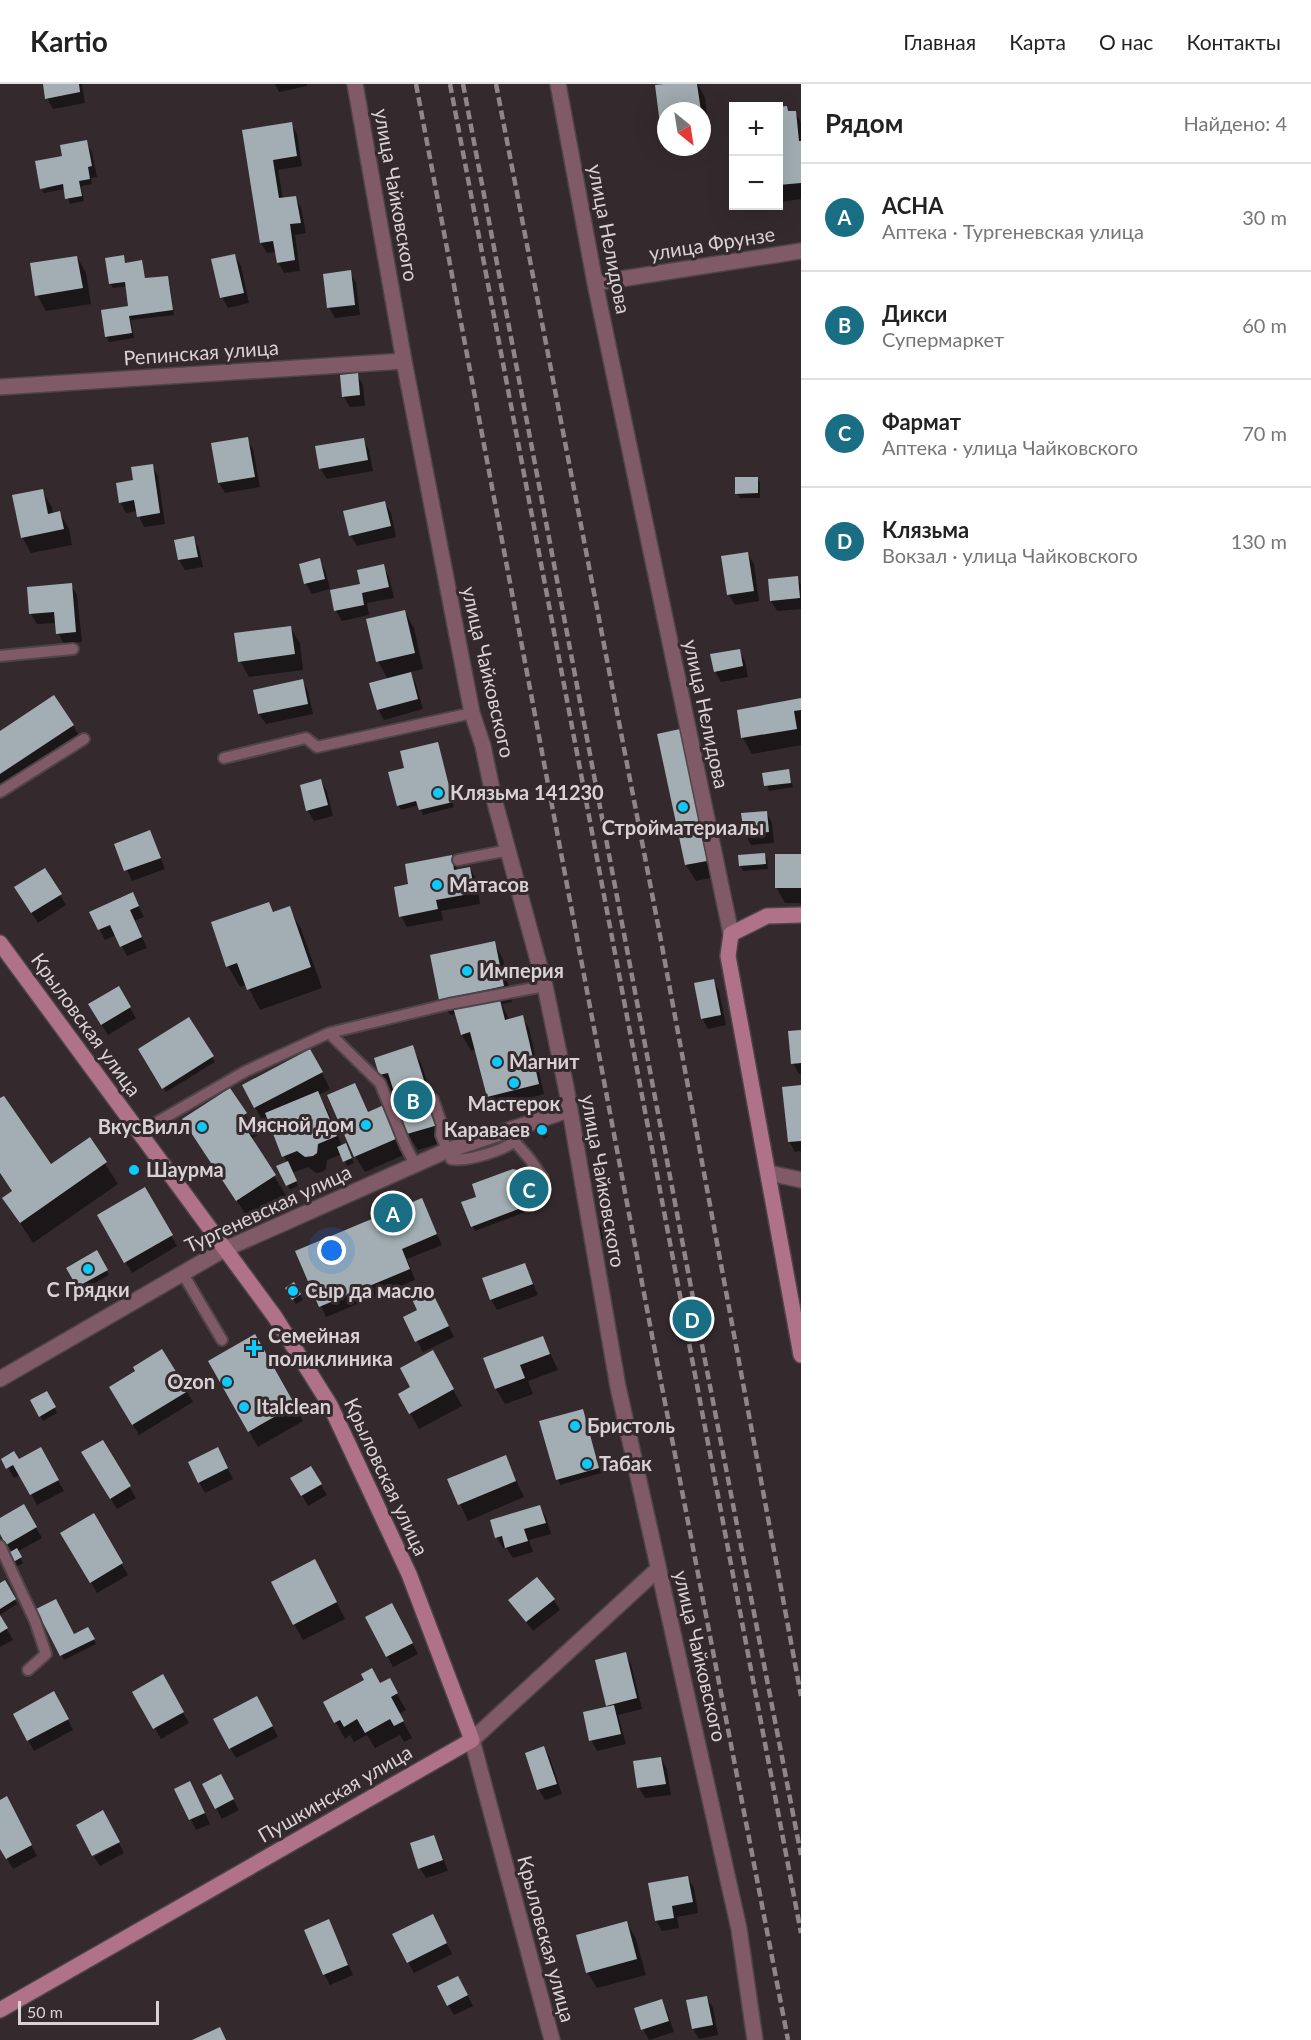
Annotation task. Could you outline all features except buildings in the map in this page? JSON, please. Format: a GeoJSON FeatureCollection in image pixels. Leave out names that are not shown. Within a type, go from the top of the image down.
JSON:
{"type":"FeatureCollection","features":[{"type":"Feature","properties":{"kind":"street","name":"улица Чайковского"},"geometry":{"type":"LineString","coordinates":[[355,84],[404,361],[472,713],[483,747],[545,986],[618,1387],[739,1929],[755,2040]]}},
{"type":"Feature","properties":{"kind":"street","name":"улица Нелидова"},"geometry":{"type":"LineString","coordinates":[[558,84],[595,283],[730,934],[728,956],[801,1355]]}},
{"type":"Feature","properties":{"kind":"street","name":"улица Фрунзе"},"geometry":{"type":"LineString","coordinates":[[595,283],[801,251]]}},
{"type":"Feature","properties":{"kind":"street","name":"Репинская улица"},"geometry":{"type":"LineString","coordinates":[[0,387],[404,361]]}},
{"type":"Feature","properties":{"kind":"street"},"geometry":{"type":"LineString","coordinates":[[730,934],[767,916],[801,915]]}},
{"type":"Feature","properties":{"kind":"street","name":"Крыловская улица"},"geometry":{"type":"LineString","coordinates":[[0,943],[274,1317],[330,1405],[409,1574],[472,1740],[552,2040]]}},
{"type":"Feature","properties":{"kind":"street","name":"Тургеневская улица"},"geometry":{"type":"LineString","coordinates":[[0,1379],[224,1250],[446,1151],[516,1134],[569,1110]]}},
{"type":"Feature","properties":{"kind":"street"},"geometry":{"type":"LineString","coordinates":[[769,1173],[801,1180]]}},
{"type":"Feature","properties":{"kind":"street","name":"Пушкинская улица"},"geometry":{"type":"LineString","coordinates":[[0,2010],[472,1740],[658,1569]]}},
{"type":"Feature","properties":{"kind":"lane"},"geometry":{"type":"LineString","coordinates":[[0,656],[73,649]]}},
{"type":"Feature","properties":{"kind":"lane"},"geometry":{"type":"LineString","coordinates":[[224,758],[306,738],[317,747],[472,713]]}},
{"type":"Feature","properties":{"kind":"lane"},"geometry":{"type":"LineString","coordinates":[[0,792],[84,739]]}},
{"type":"Feature","properties":{"kind":"lane"},"geometry":{"type":"LineString","coordinates":[[458,860],[509,850]]}},
{"type":"Feature","properties":{"kind":"lane"},"geometry":{"type":"LineString","coordinates":[[138,1133],[246,1071],[329,1034],[449,1004],[545,986]]}},
{"type":"Feature","properties":{"kind":"lane"},"geometry":{"type":"LineString","coordinates":[[329,1034],[380,1083],[415,1164]]}},
{"type":"Feature","properties":{"kind":"lane"},"geometry":{"type":"LineString","coordinates":[[433,1099],[442,1125],[441,1135],[446,1151]]}},
{"type":"Feature","properties":{"kind":"lane"},"geometry":{"type":"LineString","coordinates":[[516,1134],[543,1178]]}},
{"type":"Feature","properties":{"kind":"lane"},"geometry":{"type":"LineString","coordinates":[[183,1274],[222,1340]]}},
{"type":"Feature","properties":{"kind":"lane"},"geometry":{"type":"LineString","coordinates":[[0,1546],[35,1621],[46,1653],[28,1670]]}},
{"type":"Feature","properties":{"kind":"railway"},"geometry":{"type":"LineString","coordinates":[[416,84],[650,1325],[788,2040]]}},
{"type":"Feature","properties":{"kind":"railway"},"geometry":{"type":"LineString","coordinates":[[450,84],[801,1933]]}},
{"type":"Feature","properties":{"kind":"railway"},"geometry":{"type":"LineString","coordinates":[[463,84],[801,1855]]}},
{"type":"Feature","properties":{"kind":"railway"},"geometry":{"type":"LineString","coordinates":[[496,84],[659,930],[801,1696]]}},
{"type":"Feature","properties":{"kind":"place","name":"Клязьма 141230"},"geometry":{"type":"Point","coordinates":[438,793]}},
{"type":"Feature","properties":{"kind":"place","name":"Стройматериалы"},"geometry":{"type":"Point","coordinates":[683,807]}},
{"type":"Feature","properties":{"kind":"place","name":"Матасов"},"geometry":{"type":"Point","coordinates":[437,885]}},
{"type":"Feature","properties":{"kind":"place","name":"Империя"},"geometry":{"type":"Point","coordinates":[467,971]}},
{"type":"Feature","properties":{"kind":"place","name":"Магнит"},"geometry":{"type":"Point","coordinates":[497,1062]}},
{"type":"Feature","properties":{"kind":"place","name":"Мастерок"},"geometry":{"type":"Point","coordinates":[514,1083]}},
{"type":"Feature","properties":{"kind":"place","name":"Дикси"},"geometry":{"type":"Point","coordinates":[413,1100]}},
{"type":"Feature","properties":{"kind":"place","name":"Мясной дом"},"geometry":{"type":"Point","coordinates":[366,1125]}},
{"type":"Feature","properties":{"kind":"place","name":"ВкусВилл"},"geometry":{"type":"Point","coordinates":[202,1127]}},
{"type":"Feature","properties":{"kind":"place","name":"Караваев"},"geometry":{"type":"Point","coordinates":[542,1130]}},
{"type":"Feature","properties":{"kind":"place","name":"Шаурма"},"geometry":{"type":"Point","coordinates":[134,1170]}},
{"type":"Feature","properties":{"kind":"place","name":"Фармат"},"geometry":{"type":"Point","coordinates":[529,1189]}},
{"type":"Feature","properties":{"kind":"place","name":"АСНА"},"geometry":{"type":"Point","coordinates":[393,1213]}},
{"type":"Feature","properties":{"kind":"place","name":"С Грядки"},"geometry":{"type":"Point","coordinates":[88,1269]}},
{"type":"Feature","properties":{"kind":"place","name":"Сыр да масло"},"geometry":{"type":"Point","coordinates":[293,1291]}},
{"type":"Feature","properties":{"kind":"place","name":"Клязьма"},"geometry":{"type":"Point","coordinates":[692,1319]}},
{"type":"Feature","properties":{"kind":"place","name":"Семейная поликлиника"},"geometry":{"type":"Point","coordinates":[254,1348]}},
{"type":"Feature","properties":{"kind":"place","name":"Ozon"},"geometry":{"type":"Point","coordinates":[227,1382]}},
{"type":"Feature","properties":{"kind":"place","name":"Italclean"},"geometry":{"type":"Point","coordinates":[244,1407]}},
{"type":"Feature","properties":{"kind":"place","name":"Бристоль"},"geometry":{"type":"Point","coordinates":[575,1426]}},
{"type":"Feature","properties":{"kind":"place","name":"Табак"},"geometry":{"type":"Point","coordinates":[587,1464]}}]}
